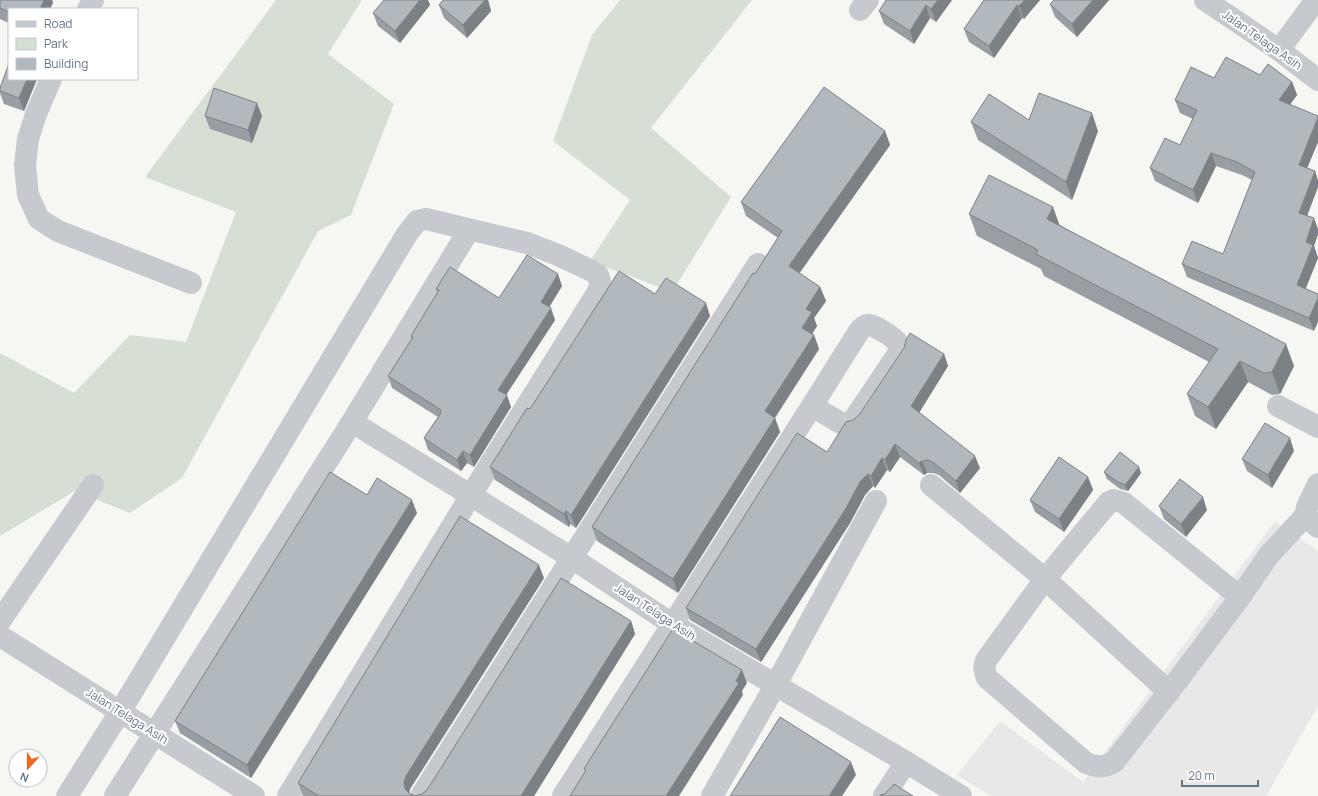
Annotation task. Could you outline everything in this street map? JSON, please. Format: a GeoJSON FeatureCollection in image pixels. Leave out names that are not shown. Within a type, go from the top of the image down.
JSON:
{"type":"FeatureCollection","features":[{"type":"Feature","properties":{"kind":"street","name":"Jalan Telaga Asih"},"geometry":{"type":"LineString","coordinates":[[1205,0],[1279,50],[1318,80]]}},
{"type":"Feature","properties":{"kind":"street"},"geometry":{"type":"LineString","coordinates":[[1279,50],[1316,0]]}},
{"type":"Feature","properties":{"kind":"street"},"geometry":{"type":"LineString","coordinates":[[51,80],[36,114],[28,139],[25,165],[28,195],[39,219],[58,231],[191,283]]}},
{"type":"Feature","properties":{"kind":"street"},"geometry":{"type":"LineString","coordinates":[[67,796],[120,712],[407,234],[417,222],[426,219],[527,243],[558,255],[592,271],[598,276],[600,281],[599,290],[471,495],[288,796]]}},
{"type":"Feature","properties":{"kind":"street"},"geometry":{"type":"LineString","coordinates":[[115,796],[352,422],[469,230]]}},
{"type":"Feature","properties":{"kind":"street"},"geometry":{"type":"LineString","coordinates":[[422,796],[758,264]]}},
{"type":"Feature","properties":{"kind":"street"},"geometry":{"type":"LineString","coordinates":[[562,796],[812,406]]}},
{"type":"Feature","properties":{"kind":"street"},"geometry":{"type":"LineString","coordinates":[[1278,406],[1318,427]]}},
{"type":"Feature","properties":{"kind":"street","name":"Jalan Telaga Asih"},"geometry":{"type":"LineString","coordinates":[[352,422],[572,558],[672,624],[774,686],[906,762],[960,796]]}},
{"type":"Feature","properties":{"kind":"street"},"geometry":{"type":"LineString","coordinates":[[1240,597],[1124,503],[1114,500],[1109,502],[1045,579],[987,659],[984,665],[984,671],[987,678],[1086,763],[1100,767],[1109,765],[1114,762],[1169,692],[1240,597],[1269,555],[1312,522],[1307,507],[1318,484]]}},
{"type":"Feature","properties":{"kind":"street"},"geometry":{"type":"LineString","coordinates":[[0,621],[93,485]]}},
{"type":"Feature","properties":{"kind":"street"},"geometry":{"type":"LineString","coordinates":[[931,485],[1045,579],[1169,692]]}},
{"type":"Feature","properties":{"kind":"street"},"geometry":{"type":"LineString","coordinates":[[712,796],[876,500]]}},
{"type":"Feature","properties":{"kind":"street","name":"Jalan Telaga Asih"},"geometry":{"type":"LineString","coordinates":[[0,636],[254,796]]}},
{"type":"Feature","properties":{"kind":"street"},"geometry":{"type":"LineString","coordinates":[[884,796],[906,762]]}},
{"type":"Feature","properties":{"kind":"shaded area"},"geometry":{"type":"Polygon","coordinates":[[[1275,521],[1318,551],[1318,706],[1266,796],[991,796],[957,775],[1000,721],[1083,782],[1275,521]]]}},
{"type":"Feature","properties":{"kind":"green space"},"geometry":{"type":"Polygon","coordinates":[[[276,0],[362,0],[328,54],[394,104],[351,215],[318,231],[182,478],[130,513],[75,491],[0,536],[0,353],[74,393],[130,335],[186,342],[236,212],[145,177],[276,0]]]}},
{"type":"Feature","properties":{"kind":"green space"},"geometry":{"type":"Polygon","coordinates":[[[620,0],[752,0],[651,128],[731,197],[672,292],[590,261],[630,200],[553,141],[592,35],[620,0]]]}},
{"type":"Feature","properties":{"kind":"building"},"geometry":{"type":"Polygon","coordinates":[[[0,0],[44,0],[40,8],[8,8],[8,12],[0,8],[0,0]]]}},
{"type":"Feature","properties":{"kind":"building"},"geometry":{"type":"Polygon","coordinates":[[[384,0],[420,0],[395,31],[373,13],[384,0]]]}},
{"type":"Feature","properties":{"kind":"building"},"geometry":{"type":"Polygon","coordinates":[[[443,0],[485,0],[463,25],[439,5],[443,0]]]}},
{"type":"Feature","properties":{"kind":"building"},"geometry":{"type":"Polygon","coordinates":[[[886,0],[938,0],[931,9],[926,5],[910,31],[879,11],[886,0]]]}},
{"type":"Feature","properties":{"kind":"building"},"geometry":{"type":"Polygon","coordinates":[[[984,0],[1025,0],[1019,6],[1017,5],[989,46],[964,29],[984,0]]]}},
{"type":"Feature","properties":{"kind":"building"},"geometry":{"type":"Polygon","coordinates":[[[1054,0],[1093,0],[1072,24],[1050,4],[1054,0]]]}},
{"type":"Feature","properties":{"kind":"building"},"geometry":{"type":"Polygon","coordinates":[[[1226,57],[1260,75],[1268,64],[1292,82],[1279,100],[1318,116],[1299,165],[1315,171],[1299,213],[1314,218],[1306,242],[1313,245],[1297,285],[1318,294],[1318,298],[1309,318],[1182,264],[1192,241],[1223,254],[1255,172],[1237,162],[1211,153],[1193,190],[1150,168],[1165,138],[1180,145],[1197,110],[1175,100],[1191,67],[1214,78],[1226,57]]]}},
{"type":"Feature","properties":{"kind":"building"},"geometry":{"type":"Polygon","coordinates":[[[8,66],[8,80],[27,80],[19,98],[0,91],[8,66]]]}},
{"type":"Feature","properties":{"kind":"building"},"geometry":{"type":"Polygon","coordinates":[[[824,87],[885,131],[789,266],[820,287],[806,309],[812,312],[802,328],[814,335],[765,411],[775,418],[673,579],[592,527],[753,273],[755,274],[782,231],[741,202],[824,87]]]}},
{"type":"Feature","properties":{"kind":"building"},"geometry":{"type":"Polygon","coordinates":[[[214,88],[257,103],[248,130],[205,116],[214,88]]]}},
{"type":"Feature","properties":{"kind":"building"},"geometry":{"type":"Polygon","coordinates":[[[1039,93],[1092,113],[1066,182],[971,122],[989,94],[1029,120],[1039,93]]]}},
{"type":"Feature","properties":{"kind":"building"},"geometry":{"type":"Polygon","coordinates":[[[989,175],[1053,207],[1047,219],[1286,344],[1272,372],[1264,373],[1240,361],[1208,407],[1187,394],[1218,349],[1036,254],[1038,250],[969,214],[989,175]]]}},
{"type":"Feature","properties":{"kind":"building"},"geometry":{"type":"Polygon","coordinates":[[[527,255],[558,274],[541,302],[551,308],[498,390],[507,395],[470,455],[463,451],[457,460],[424,438],[441,413],[441,410],[388,376],[413,337],[411,336],[439,290],[436,289],[450,267],[499,298],[527,255]]]}},
{"type":"Feature","properties":{"kind":"building"},"geometry":{"type":"Polygon","coordinates":[[[619,271],[655,294],[666,278],[706,303],[571,515],[566,511],[564,514],[490,467],[527,408],[530,409],[619,271]]]}},
{"type":"Feature","properties":{"kind":"building"},"geometry":{"type":"Polygon","coordinates":[[[910,333],[944,354],[911,406],[975,456],[956,481],[934,463],[928,460],[919,463],[895,444],[885,460],[882,458],[871,476],[868,474],[860,482],[845,510],[756,649],[686,608],[797,433],[827,452],[846,422],[853,420],[859,415],[904,348],[910,333]]]}},
{"type":"Feature","properties":{"kind":"building"},"geometry":{"type":"Polygon","coordinates":[[[1265,423],[1290,438],[1268,475],[1242,459],[1265,423]]]}},
{"type":"Feature","properties":{"kind":"building"},"geometry":{"type":"Polygon","coordinates":[[[1120,452],[1139,467],[1125,485],[1104,472],[1120,452]]]}},
{"type":"Feature","properties":{"kind":"building"},"geometry":{"type":"Polygon","coordinates":[[[1059,457],[1088,477],[1059,519],[1030,500],[1059,457]]]}},
{"type":"Feature","properties":{"kind":"building"},"geometry":{"type":"Polygon","coordinates":[[[330,472],[367,495],[377,478],[412,500],[247,765],[175,721],[330,472]]]}},
{"type":"Feature","properties":{"kind":"building"},"geometry":{"type":"Polygon","coordinates":[[[1180,479],[1203,497],[1181,524],[1159,506],[1180,479]]]}},
{"type":"Feature","properties":{"kind":"building"},"geometry":{"type":"Polygon","coordinates":[[[460,516],[539,565],[406,776],[404,782],[405,789],[410,794],[415,796],[319,796],[298,783],[460,516]]]}},
{"type":"Feature","properties":{"kind":"building"},"geometry":{"type":"Polygon","coordinates":[[[561,578],[631,621],[521,796],[415,796],[422,794],[427,790],[561,578]]]}},
{"type":"Feature","properties":{"kind":"building"},"geometry":{"type":"Polygon","coordinates":[[[673,629],[742,670],[736,681],[739,683],[666,796],[570,796],[586,770],[584,769],[673,629]]]}},
{"type":"Feature","properties":{"kind":"building"},"geometry":{"type":"Polygon","coordinates":[[[780,717],[851,762],[829,796],[730,796],[780,717]]]}},
{"type":"Feature","properties":{"kind":"building"},"geometry":{"type":"Polygon","coordinates":[[[894,784],[913,796],[880,796],[885,794],[894,784]]]}}]}
